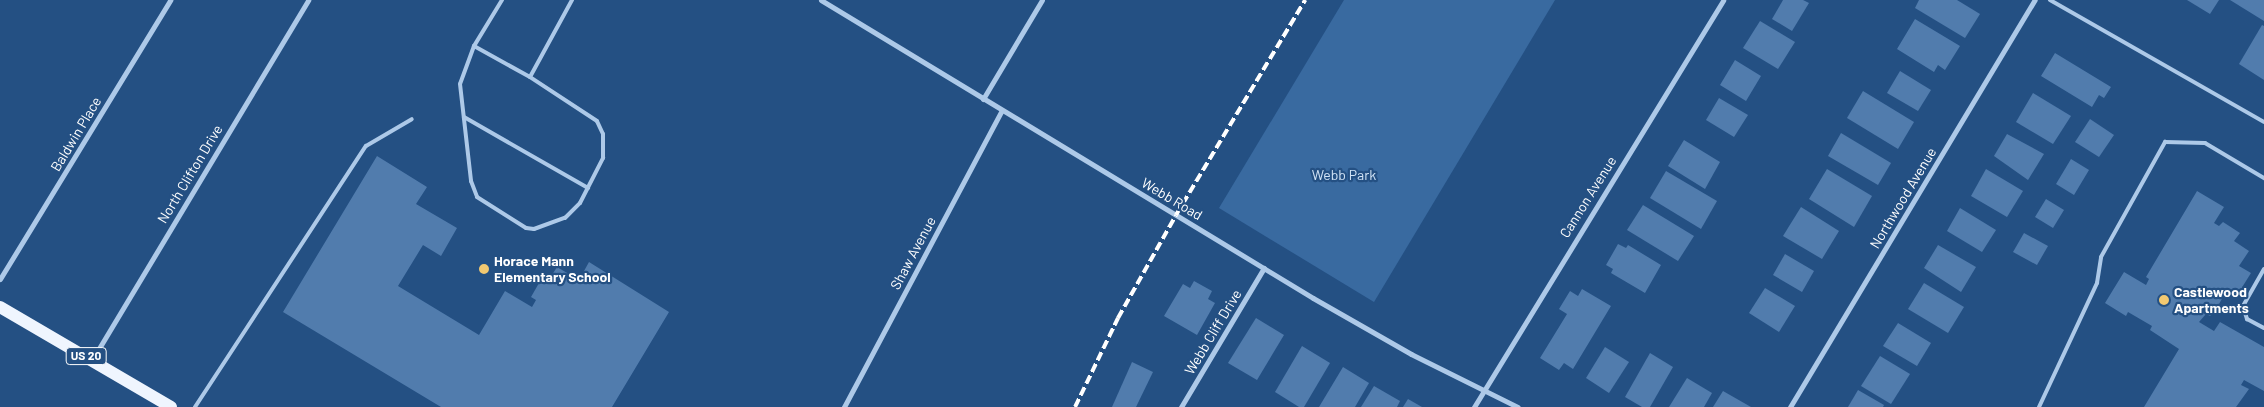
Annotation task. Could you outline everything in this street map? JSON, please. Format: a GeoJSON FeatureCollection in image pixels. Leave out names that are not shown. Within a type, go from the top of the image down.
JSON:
{"type":"FeatureCollection","features":[{"type":"Feature","properties":{"kind":"main road","name":"US 20"},"geometry":{"type":"LineString","coordinates":[[0,307],[171,407]]}},
{"type":"Feature","properties":{"kind":"street","name":"Baldwin Place"},"geometry":{"type":"LineString","coordinates":[[0,279],[170,0]]}},
{"type":"Feature","properties":{"kind":"street","name":"North Clifton Drive"},"geometry":{"type":"LineString","coordinates":[[92,360],[308,0]]}},
{"type":"Feature","properties":{"kind":"street","name":"Webb Road"},"geometry":{"type":"LineString","coordinates":[[821,0],[1264,268],[1411,354],[1518,407]]}},
{"type":"Feature","properties":{"kind":"street"},"geometry":{"type":"LineString","coordinates":[[983,99],[1042,0]]}},
{"type":"Feature","properties":{"kind":"street","name":"Cannon Avenue"},"geometry":{"type":"LineString","coordinates":[[1474,407],[1723,0]]}},
{"type":"Feature","properties":{"kind":"street","name":"Northwood Avenue"},"geometry":{"type":"LineString","coordinates":[[1790,407],[2035,0]]}},
{"type":"Feature","properties":{"kind":"street","name":"Shaw Avenue"},"geometry":{"type":"LineString","coordinates":[[844,407],[1002,110]]}},
{"type":"Feature","properties":{"kind":"street","name":"Webb Cliff Drive"},"geometry":{"type":"LineString","coordinates":[[1180,407],[1264,268]]}},
{"type":"Feature","properties":{"kind":"lane"},"geometry":{"type":"LineString","coordinates":[[474,46],[530,77],[597,121],[603,134],[603,158],[580,203],[564,218],[541,228],[526,228],[474,193],[460,84],[474,46],[502,0]]}},
{"type":"Feature","properties":{"kind":"lane"},"geometry":{"type":"LineString","coordinates":[[530,77],[572,0]]}},
{"type":"Feature","properties":{"kind":"lane"},"geometry":{"type":"LineString","coordinates":[[2050,0],[2264,122]]}},
{"type":"Feature","properties":{"kind":"lane"},"geometry":{"type":"LineString","coordinates":[[464,117],[588,188]]}},
{"type":"Feature","properties":{"kind":"lane"},"geometry":{"type":"LineString","coordinates":[[195,407],[366,146],[412,119]]}},
{"type":"Feature","properties":{"kind":"lane"},"geometry":{"type":"LineString","coordinates":[[2039,407],[2097,283],[2100,256],[2165,142],[2205,143],[2264,178]]}},
{"type":"Feature","properties":{"kind":"lane"},"geometry":{"type":"LineString","coordinates":[[2264,269],[2243,306],[2247,319],[2264,328]]}},
{"type":"Feature","properties":{"kind":"green space","name":"Webb Park"},"geometry":{"type":"Polygon","coordinates":[[[1344,0],[1555,0],[1374,302],[1219,208],[1344,0]]]}},
{"type":"Feature","properties":{"kind":"building"},"geometry":{"type":"Polygon","coordinates":[[[1783,0],[1803,0],[1809,3],[1792,31],[1772,19],[1783,0]]]}},
{"type":"Feature","properties":{"kind":"building"},"geometry":{"type":"Polygon","coordinates":[[[1919,0],[1957,0],[1980,14],[1965,38],[1915,8],[1919,0]]]}},
{"type":"Feature","properties":{"kind":"building"},"geometry":{"type":"Polygon","coordinates":[[[2187,0],[2219,0],[2210,14],[2187,0]]]}},
{"type":"Feature","properties":{"kind":"building"},"geometry":{"type":"Polygon","coordinates":[[[2230,0],[2264,0],[2264,21],[2230,0]]]}},
{"type":"Feature","properties":{"kind":"building"},"geometry":{"type":"Polygon","coordinates":[[[1915,19],[1960,46],[1945,70],[1938,65],[1934,72],[1897,49],[1915,19]]]}},
{"type":"Feature","properties":{"kind":"building"},"geometry":{"type":"Polygon","coordinates":[[[1760,21],[1795,42],[1778,69],[1743,48],[1760,21]]]}},
{"type":"Feature","properties":{"kind":"building"},"geometry":{"type":"Polygon","coordinates":[[[2262,25],[2264,26],[2264,80],[2239,64],[2262,25]]]}},
{"type":"Feature","properties":{"kind":"building"},"geometry":{"type":"Polygon","coordinates":[[[2055,53],[2111,87],[2104,98],[2099,95],[2092,107],[2041,76],[2055,53]]]}},
{"type":"Feature","properties":{"kind":"building"},"geometry":{"type":"Polygon","coordinates":[[[1735,60],[1761,76],[1746,101],[1720,85],[1735,60]]]}},
{"type":"Feature","properties":{"kind":"building"},"geometry":{"type":"Polygon","coordinates":[[[1900,71],[1931,90],[1918,111],[1887,93],[1900,71]]]}},
{"type":"Feature","properties":{"kind":"building"},"geometry":{"type":"Polygon","coordinates":[[[1863,91],[1914,122],[1898,149],[1847,118],[1863,91]]]}},
{"type":"Feature","properties":{"kind":"building"},"geometry":{"type":"Polygon","coordinates":[[[2033,93],[2071,116],[2053,144],[2016,122],[2033,93]]]}},
{"type":"Feature","properties":{"kind":"building"},"geometry":{"type":"Polygon","coordinates":[[[1719,98],[1748,115],[1734,137],[1706,120],[1719,98]]]}},
{"type":"Feature","properties":{"kind":"building"},"geometry":{"type":"Polygon","coordinates":[[[2090,119],[2114,135],[2099,157],[2075,142],[2090,119]]]}},
{"type":"Feature","properties":{"kind":"building"},"geometry":{"type":"Polygon","coordinates":[[[1841,133],[1891,163],[1878,185],[1828,156],[1841,133]]]}},
{"type":"Feature","properties":{"kind":"building"},"geometry":{"type":"Polygon","coordinates":[[[2007,134],[2044,154],[2028,180],[1994,156],[2007,134]]]}},
{"type":"Feature","properties":{"kind":"building"},"geometry":{"type":"Polygon","coordinates":[[[1684,140],[1720,162],[1705,189],[1668,166],[1684,140]]]}},
{"type":"Feature","properties":{"kind":"building"},"geometry":{"type":"Polygon","coordinates":[[[377,156],[427,187],[416,204],[457,228],[441,256],[423,245],[398,286],[479,335],[505,291],[532,307],[536,300],[531,297],[539,283],[547,283],[557,267],[579,280],[589,262],[669,312],[612,407],[441,407],[283,312],[377,156]]]}},
{"type":"Feature","properties":{"kind":"building"},"geometry":{"type":"Polygon","coordinates":[[[2071,159],[2089,170],[2074,195],[2056,184],[2071,159]]]}},
{"type":"Feature","properties":{"kind":"building"},"geometry":{"type":"Polygon","coordinates":[[[1827,169],[1872,196],[1854,227],[1809,199],[1827,169]]]}},
{"type":"Feature","properties":{"kind":"building"},"geometry":{"type":"Polygon","coordinates":[[[1986,169],[2023,191],[2007,217],[1971,196],[1986,169]]]}},
{"type":"Feature","properties":{"kind":"building"},"geometry":{"type":"Polygon","coordinates":[[[1666,171],[1717,201],[1701,229],[1650,198],[1666,171]]]}},
{"type":"Feature","properties":{"kind":"building","name":"Castlewood Apartments"},"geometry":{"type":"Polygon","coordinates":[[[2197,191],[2224,207],[2214,223],[2219,226],[2223,222],[2240,233],[2234,241],[2249,251],[2239,266],[2251,273],[2236,297],[2227,290],[2215,311],[2210,316],[2206,314],[2199,322],[2214,331],[2220,322],[2264,347],[2264,391],[2244,380],[2241,385],[2249,389],[2236,407],[2144,407],[2179,349],[2150,330],[2152,326],[2128,312],[2126,316],[2105,303],[2124,272],[2146,285],[2149,279],[2146,277],[2197,191]]]}},
{"type":"Feature","properties":{"kind":"building"},"geometry":{"type":"Polygon","coordinates":[[[2046,199],[2064,210],[2053,228],[2035,217],[2046,199]]]}},
{"type":"Feature","properties":{"kind":"building"},"geometry":{"type":"Polygon","coordinates":[[[1643,205],[1694,236],[1678,261],[1627,230],[1643,205]]]}},
{"type":"Feature","properties":{"kind":"building"},"geometry":{"type":"Polygon","coordinates":[[[1801,207],[1839,231],[1822,259],[1783,236],[1801,207]]]}},
{"type":"Feature","properties":{"kind":"building"},"geometry":{"type":"Polygon","coordinates":[[[1960,208],[1996,230],[1982,252],[1947,231],[1960,208]]]}},
{"type":"Feature","properties":{"kind":"building"},"geometry":{"type":"Polygon","coordinates":[[[2024,233],[2048,246],[2037,265],[2013,252],[2024,233]]]}},
{"type":"Feature","properties":{"kind":"building"},"geometry":{"type":"Polygon","coordinates":[[[1618,244],[1626,248],[1628,245],[1661,265],[1645,293],[1611,273],[1613,269],[1606,265],[1618,244]]]}},
{"type":"Feature","properties":{"kind":"building"},"geometry":{"type":"Polygon","coordinates":[[[1938,245],[1976,267],[1961,292],[1924,268],[1938,245]]]}},
{"type":"Feature","properties":{"kind":"building"},"geometry":{"type":"Polygon","coordinates":[[[1785,254],[1814,271],[1802,292],[1773,275],[1785,254]]]}},
{"type":"Feature","properties":{"kind":"building"},"geometry":{"type":"Polygon","coordinates":[[[1194,281],[1212,291],[1208,299],[1215,303],[1197,335],[1164,316],[1183,284],[1190,288],[1194,281]]]}},
{"type":"Feature","properties":{"kind":"building"},"geometry":{"type":"Polygon","coordinates":[[[1924,283],[1964,307],[1948,333],[1908,309],[1924,283]]]}},
{"type":"Feature","properties":{"kind":"building"},"geometry":{"type":"Polygon","coordinates":[[[1765,288],[1795,306],[1779,332],[1749,313],[1765,288]]]}},
{"type":"Feature","properties":{"kind":"building"},"geometry":{"type":"Polygon","coordinates":[[[1582,289],[1611,306],[1573,369],[1564,363],[1559,370],[1540,358],[1567,314],[1559,309],[1570,291],[1578,296],[1582,289]]]}},
{"type":"Feature","properties":{"kind":"building"},"geometry":{"type":"Polygon","coordinates":[[[1256,318],[1284,335],[1257,380],[1228,363],[1256,318]]]}},
{"type":"Feature","properties":{"kind":"building"},"geometry":{"type":"Polygon","coordinates":[[[1898,323],[1931,343],[1917,366],[1883,346],[1898,323]]]}},
{"type":"Feature","properties":{"kind":"building"},"geometry":{"type":"Polygon","coordinates":[[[1302,346],[1330,363],[1304,407],[1299,407],[1275,392],[1302,346]]]}},
{"type":"Feature","properties":{"kind":"building"},"geometry":{"type":"Polygon","coordinates":[[[1605,347],[1629,362],[1609,393],[1586,378],[1605,347]]]}},
{"type":"Feature","properties":{"kind":"building"},"geometry":{"type":"Polygon","coordinates":[[[1650,353],[1673,367],[1650,407],[1642,407],[1625,397],[1650,353]]]}},
{"type":"Feature","properties":{"kind":"building"},"geometry":{"type":"Polygon","coordinates":[[[1880,356],[1910,374],[1891,404],[1861,386],[1880,356]]]}},
{"type":"Feature","properties":{"kind":"building"},"geometry":{"type":"Polygon","coordinates":[[[1132,362],[1153,372],[1136,407],[1112,407],[1132,362]]]}},
{"type":"Feature","properties":{"kind":"building"},"geometry":{"type":"Polygon","coordinates":[[[1343,367],[1369,383],[1355,407],[1319,407],[1343,367]]]}},
{"type":"Feature","properties":{"kind":"building"},"geometry":{"type":"Polygon","coordinates":[[[1687,378],[1712,393],[1704,407],[1669,407],[1687,378]]]}},
{"type":"Feature","properties":{"kind":"building"},"geometry":{"type":"Polygon","coordinates":[[[1374,386],[1400,401],[1397,407],[1361,407],[1374,386]]]}},
{"type":"Feature","properties":{"kind":"building"},"geometry":{"type":"Polygon","coordinates":[[[1858,390],[1884,405],[1883,407],[1848,407],[1858,390]]]}},
{"type":"Feature","properties":{"kind":"building"},"geometry":{"type":"Polygon","coordinates":[[[1723,391],[1751,407],[1713,407],[1723,391]]]}},
{"type":"Feature","properties":{"kind":"building"},"geometry":{"type":"Polygon","coordinates":[[[1408,399],[1422,407],[1403,407],[1408,399]]]}},
{"type":"Feature","properties":{"kind":"railway"},"geometry":{"type":"LineString","coordinates":[[1075,407],[1118,318],[1176,215],[1305,0]]}},
{"type":"Feature","properties":{"kind":"place","name":"Horace Mann Elementary School"},"geometry":{"type":"Point","coordinates":[484,269]}},
{"type":"Feature","properties":{"kind":"place","name":"Castlewood Apartments"},"geometry":{"type":"Point","coordinates":[2164,300]}}]}
